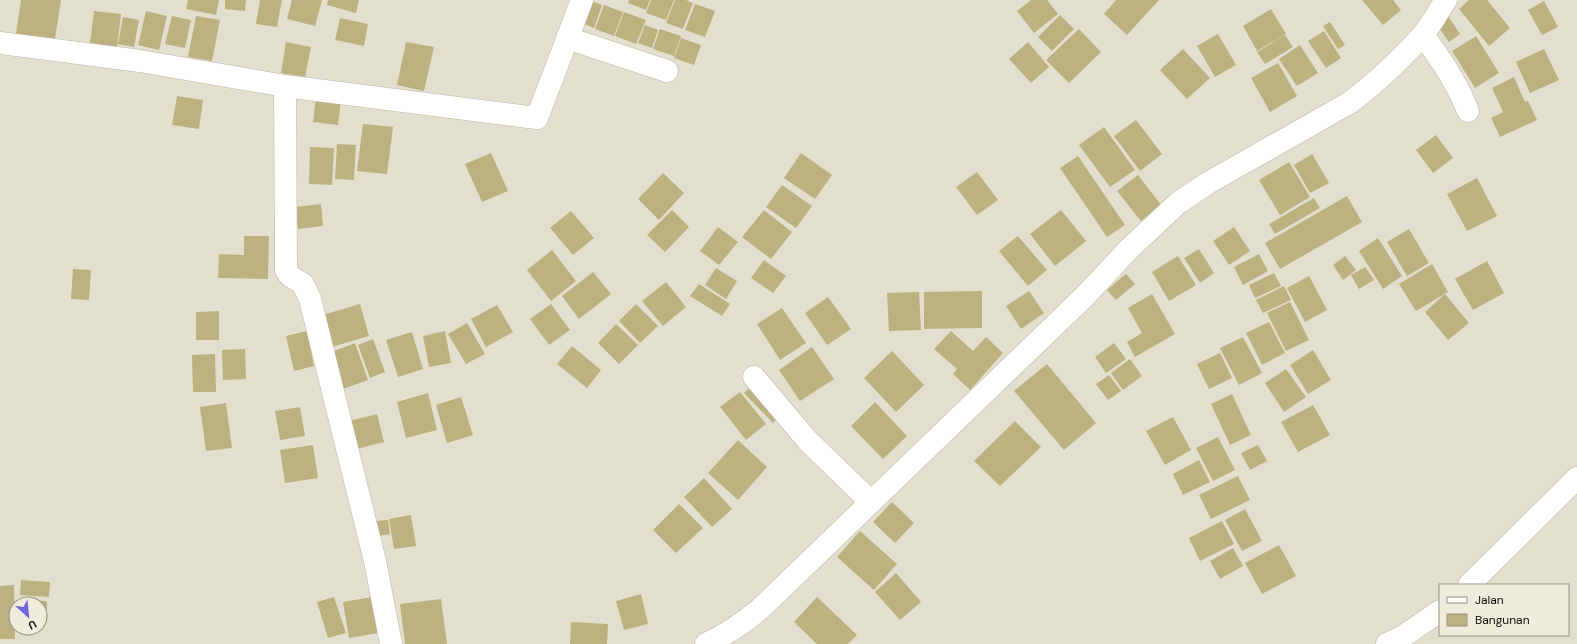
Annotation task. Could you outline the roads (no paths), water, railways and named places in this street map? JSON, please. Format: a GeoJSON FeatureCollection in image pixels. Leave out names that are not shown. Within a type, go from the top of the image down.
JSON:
{"type":"FeatureCollection","features":[{"type":"Feature","properties":{"kind":"street"},"geometry":{"type":"LineString","coordinates":[[0,43],[140,61],[285,86],[537,118],[582,0]]}},
{"type":"Feature","properties":{"kind":"street"},"geometry":{"type":"LineString","coordinates":[[719,642],[760,609],[1178,203],[1208,183],[1349,103],[1386,73],[1422,35],[1446,0]]}},
{"type":"Feature","properties":{"kind":"street"},"geometry":{"type":"LineString","coordinates":[[1422,35],[1450,72],[1459,87],[1468,111]]}},
{"type":"Feature","properties":{"kind":"street"},"geometry":{"type":"LineString","coordinates":[[567,38],[667,71]]}},
{"type":"Feature","properties":{"kind":"street"},"geometry":{"type":"LineString","coordinates":[[285,86],[286,270],[290,276],[303,284],[310,299],[375,562],[391,644]]}},
{"type":"Feature","properties":{"kind":"street"},"geometry":{"type":"LineString","coordinates":[[754,377],[808,441],[870,502]]}},
{"type":"Feature","properties":{"kind":"street"},"geometry":{"type":"LineString","coordinates":[[1471,584],[1577,478]]}},
{"type":"Feature","properties":{"kind":"street"},"geometry":{"type":"LineString","coordinates":[[1387,644],[1408,633],[1439,613]]}}]}
